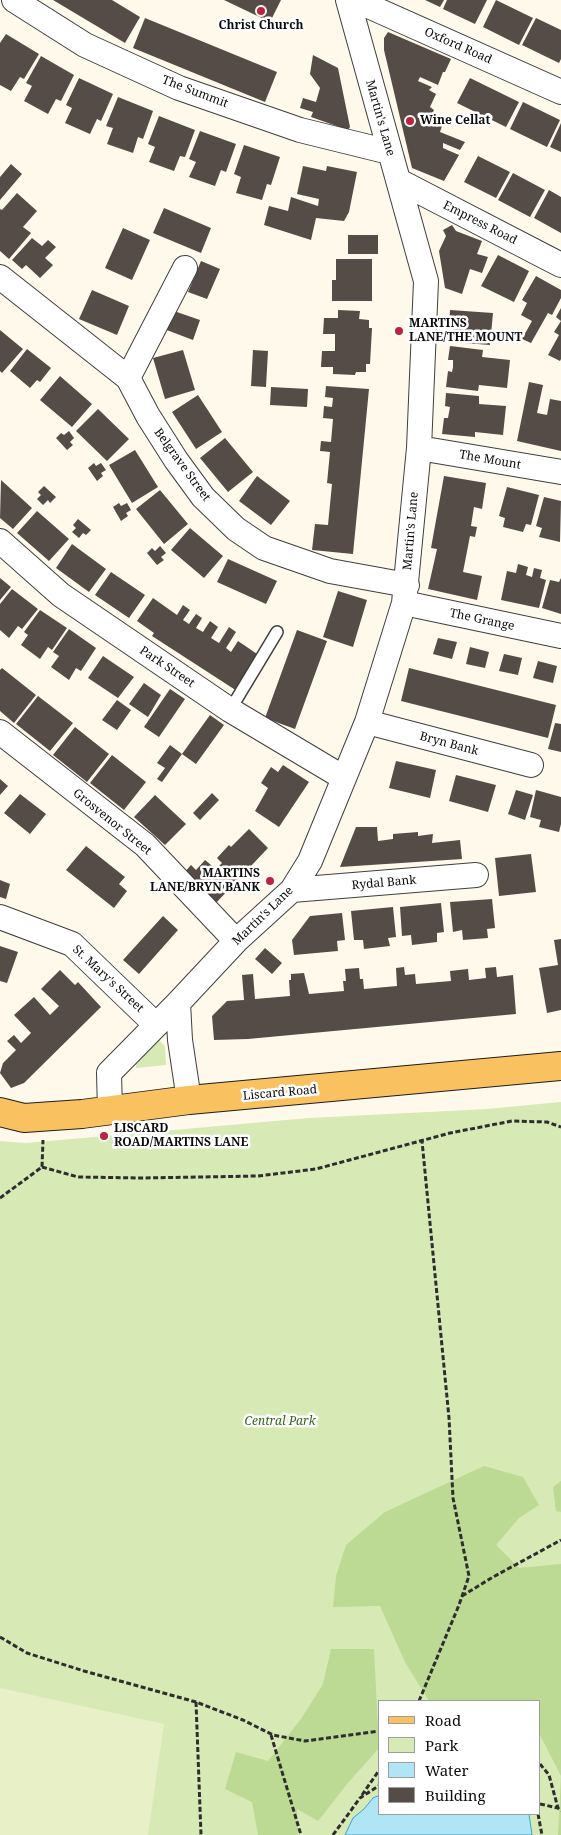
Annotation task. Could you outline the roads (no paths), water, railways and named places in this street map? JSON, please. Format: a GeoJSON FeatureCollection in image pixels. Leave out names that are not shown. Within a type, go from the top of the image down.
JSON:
{"type":"FeatureCollection","features":[{"type":"Feature","properties":{"kind":"main road","name":"Liscard Road"},"geometry":{"type":"LineString","coordinates":[[0,1112],[24,1118],[189,1100],[561,1066]]}},
{"type":"Feature","properties":{"kind":"street","name":"The Summit"},"geometry":{"type":"LineString","coordinates":[[14,0],[85,45],[179,88],[300,130],[389,152]]}},
{"type":"Feature","properties":{"kind":"street","name":"Martin's Lane"},"geometry":{"type":"LineString","coordinates":[[110,1110],[109,1073],[236,941],[292,890],[310,861],[367,722],[405,594],[419,448],[426,282],[348,0]]}},
{"type":"Feature","properties":{"kind":"street","name":"Oxford Road"},"geometry":{"type":"LineString","coordinates":[[355,0],[561,92]]}},
{"type":"Feature","properties":{"kind":"street","name":"Empress Road"},"geometry":{"type":"LineString","coordinates":[[399,181],[561,265]]}},
{"type":"Feature","properties":{"kind":"street"},"geometry":{"type":"LineString","coordinates":[[128,378],[185,268]]}},
{"type":"Feature","properties":{"kind":"street","name":"Belgrave Street"},"geometry":{"type":"LineString","coordinates":[[0,278],[128,378],[148,416],[176,460],[203,497],[236,529],[264,548],[405,594]]}},
{"type":"Feature","properties":{"kind":"street","name":"The Mount"},"geometry":{"type":"LineString","coordinates":[[419,448],[561,472]]}},
{"type":"Feature","properties":{"kind":"street","name":"Park Street"},"geometry":{"type":"LineString","coordinates":[[0,541],[60,595],[230,710],[344,778]]}},
{"type":"Feature","properties":{"kind":"street","name":"The Grange"},"geometry":{"type":"LineString","coordinates":[[405,594],[561,636]]}},
{"type":"Feature","properties":{"kind":"street","name":"Bryn Bank"},"geometry":{"type":"LineString","coordinates":[[367,722],[531,765]]}},
{"type":"Feature","properties":{"kind":"street","name":"Grosvenor Street"},"geometry":{"type":"LineString","coordinates":[[0,732],[144,845],[236,941]]}},
{"type":"Feature","properties":{"kind":"street","name":"Rydal Bank"},"geometry":{"type":"LineString","coordinates":[[292,890],[476,875]]}},
{"type":"Feature","properties":{"kind":"street","name":"St. Mary's Street"},"geometry":{"type":"LineString","coordinates":[[0,917],[72,944],[156,1025]]}},
{"type":"Feature","properties":{"kind":"street"},"geometry":{"type":"LineString","coordinates":[[178,1003],[180,1040],[189,1100]]}},
{"type":"Feature","properties":{"kind":"lane"},"geometry":{"type":"LineString","coordinates":[[230,710],[277,632]]}},
{"type":"Feature","properties":{"kind":"water"},"geometry":{"type":"Polygon","coordinates":[[[378,1796],[378,1815],[529,1815],[532,1835],[345,1835],[353,1818],[373,1798],[378,1796]]]}},
{"type":"Feature","properties":{"kind":"place","name":"Christ Church"},"geometry":{"type":"Point","coordinates":[261,11]}},
{"type":"Feature","properties":{"kind":"place","name":"Wine Cellat"},"geometry":{"type":"Point","coordinates":[410,121]}},
{"type":"Feature","properties":{"kind":"place","name":"MARTINS LANE/THE MOUNT"},"geometry":{"type":"Point","coordinates":[399,331]}},
{"type":"Feature","properties":{"kind":"place","name":"MARTINS LANE/BRYN BANK"},"geometry":{"type":"Point","coordinates":[270,881]}},
{"type":"Feature","properties":{"kind":"place","name":"LISCARD ROAD/MARTINS LANE"},"geometry":{"type":"Point","coordinates":[104,1136]}},
{"type":"Feature","properties":{"kind":"park label","name":"Central Park"},"geometry":{"type":"Point","coordinates":[280,1422]}}]}
